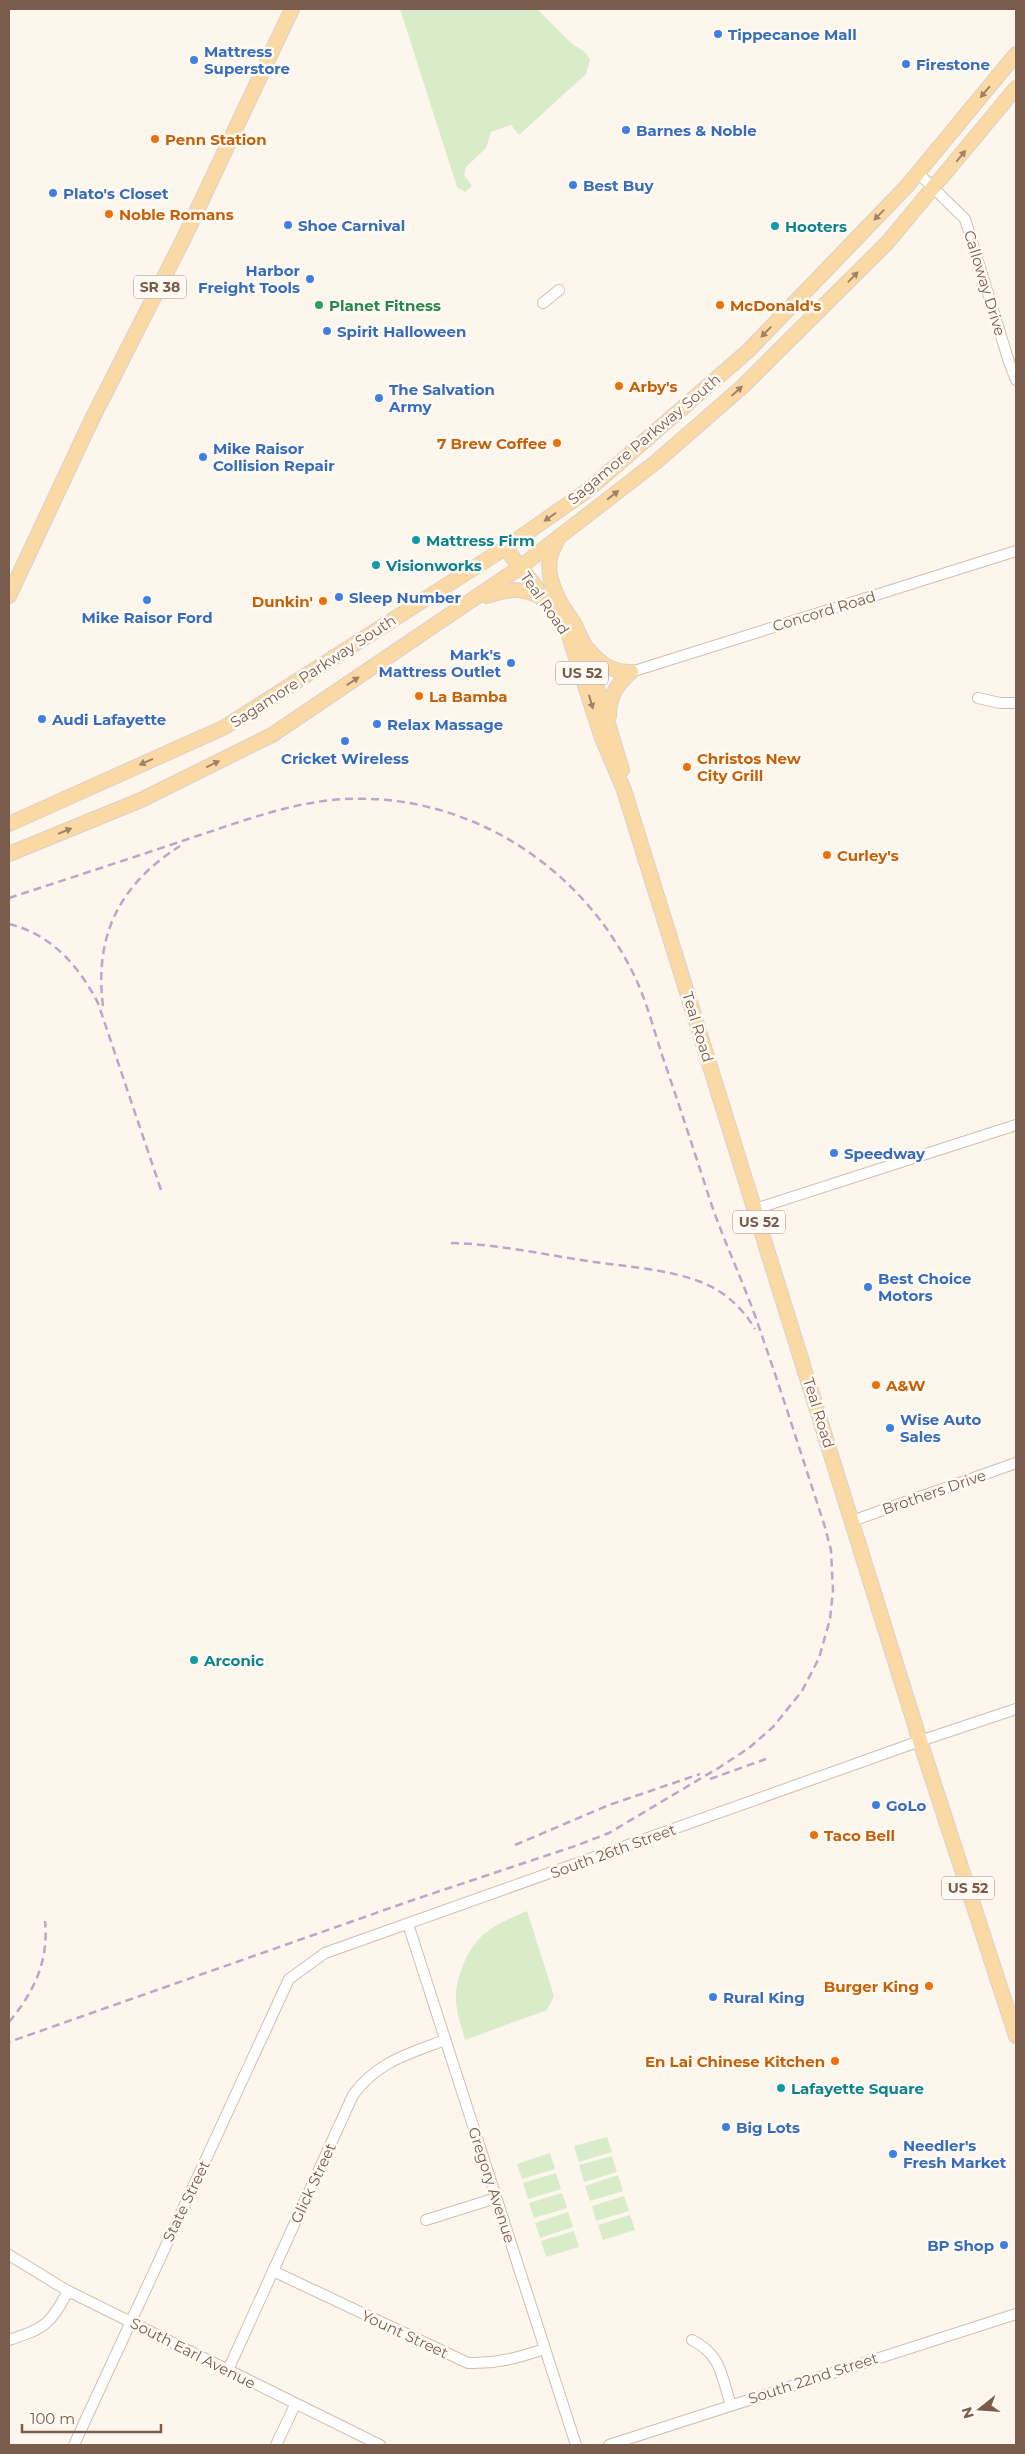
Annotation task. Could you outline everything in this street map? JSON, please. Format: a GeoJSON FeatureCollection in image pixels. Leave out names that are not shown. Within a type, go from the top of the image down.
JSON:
{"type":"FeatureCollection","features":[{"type":"Feature","properties":{"kind":"main road","name":"SR 38"},"geometry":{"type":"LineString","coordinates":[[9,596],[92,419],[187,232],[292,9]]}},
{"type":"Feature","properties":{"kind":"main road","name":"Sagamore Parkway South"},"geometry":{"type":"LineString","coordinates":[[9,824],[225,727],[505,548],[588,490],[748,351],[918,173],[1016,54]]}},
{"type":"Feature","properties":{"kind":"main road","name":"Sagamore Parkway South"},"geometry":{"type":"LineString","coordinates":[[9,854],[141,800],[272,735],[519,568],[656,462],[741,388],[887,244],[1016,88]]}},
{"type":"Feature","properties":{"kind":"main road","name":"US 52"},"geometry":{"type":"LineString","coordinates":[[557,606],[548,570],[549,560],[560,536]]}},
{"type":"Feature","properties":{"kind":"main road","name":"US 52"},"geometry":{"type":"LineString","coordinates":[[505,548],[519,568]]}},
{"type":"Feature","properties":{"kind":"main road","name":"Teal Road"},"geometry":{"type":"LineString","coordinates":[[519,568],[574,622],[584,644],[608,720],[621,764],[624,790]]}},
{"type":"Feature","properties":{"kind":"main road"},"geometry":{"type":"LineString","coordinates":[[463,606],[500,591],[516,588],[538,596],[557,606]]}},
{"type":"Feature","properties":{"kind":"main road","name":"Teal Road"},"geometry":{"type":"LineString","coordinates":[[557,606],[573,645],[602,738],[624,790],[920,1740],[1016,2036]]}},
{"type":"Feature","properties":{"kind":"main road"},"geometry":{"type":"LineString","coordinates":[[584,644],[601,664],[612,670],[632,672]]}},
{"type":"Feature","properties":{"kind":"main road"},"geometry":{"type":"LineString","coordinates":[[608,720],[613,692],[621,681],[632,672]]}},
{"type":"Feature","properties":{"kind":"street","name":"Calloway Drive"},"geometry":{"type":"LineString","coordinates":[[918,173],[935,187],[966,219],[1016,380]]}},
{"type":"Feature","properties":{"kind":"street"},"geometry":{"type":"LineString","coordinates":[[543,303],[560,290]]}},
{"type":"Feature","properties":{"kind":"street","name":"Concord Road"},"geometry":{"type":"LineString","coordinates":[[632,672],[1016,551]]}},
{"type":"Feature","properties":{"kind":"street"},"geometry":{"type":"LineString","coordinates":[[978,698],[1000,703],[1016,702]]}},
{"type":"Feature","properties":{"kind":"street"},"geometry":{"type":"LineString","coordinates":[[755,1209],[1016,1125]]}},
{"type":"Feature","properties":{"kind":"street","name":"Brothers Drive"},"geometry":{"type":"LineString","coordinates":[[852,1521],[1016,1463]]}},
{"type":"Feature","properties":{"kind":"street","name":"South 26th Street"},"geometry":{"type":"LineString","coordinates":[[307,1965],[325,1953],[920,1740],[1016,1709]]}},
{"type":"Feature","properties":{"kind":"street","name":"Gregory Avenue"},"geometry":{"type":"LineString","coordinates":[[408,1924],[526,2285],[544,2349],[576,2445]]}},
{"type":"Feature","properties":{"kind":"street","name":"State Street"},"geometry":{"type":"LineString","coordinates":[[74,2445],[229,2110],[282,1990],[289,1979],[307,1965]]}},
{"type":"Feature","properties":{"kind":"street","name":"Glick Street"},"geometry":{"type":"LineString","coordinates":[[228,2370],[348,2105],[361,2084],[374,2072],[391,2061],[445,2040]]}},
{"type":"Feature","properties":{"kind":"street"},"geometry":{"type":"LineString","coordinates":[[426,2220],[496,2198]]}},
{"type":"Feature","properties":{"kind":"street","name":"South Earl Avenue"},"geometry":{"type":"LineString","coordinates":[[9,2255],[68,2291],[380,2445]]}},
{"type":"Feature","properties":{"kind":"street","name":"Yount Street"},"geometry":{"type":"LineString","coordinates":[[273,2270],[445,2354],[468,2362],[492,2364],[511,2361],[544,2349]]}},
{"type":"Feature","properties":{"kind":"street"},"geometry":{"type":"LineString","coordinates":[[9,2340],[44,2326],[56,2314],[68,2291]]}},
{"type":"Feature","properties":{"kind":"street","name":"South 22nd Street"},"geometry":{"type":"LineString","coordinates":[[610,2445],[1016,2314]]}},
{"type":"Feature","properties":{"kind":"street"},"geometry":{"type":"LineString","coordinates":[[692,2340],[704,2346],[714,2356],[730,2405]]}},
{"type":"Feature","properties":{"kind":"street"},"geometry":{"type":"LineString","coordinates":[[276,2445],[295,2404]]}},
{"type":"Feature","properties":{"kind":"green space"},"geometry":{"type":"Polygon","coordinates":[[[400,9],[537,9],[571,43],[585,52],[590,60],[586,74],[519,135],[511,125],[491,132],[486,148],[466,167],[464,175],[472,186],[465,192],[457,187],[400,9]]]}},
{"type":"Feature","properties":{"kind":"green space"},"geometry":{"type":"Polygon","coordinates":[[[527,1911],[554,1996],[547,2010],[465,2040],[457,2012],[456,1989],[467,1956],[480,1938],[495,1926],[527,1911]]]}},
{"type":"Feature","properties":{"kind":"green space"},"geometry":{"type":"Polygon","coordinates":[[[607,2137],[612,2152],[579,2162],[574,2146],[607,2137]]]}},
{"type":"Feature","properties":{"kind":"green space"},"geometry":{"type":"Polygon","coordinates":[[[550,2153],[555,2169],[522,2179],[517,2164],[550,2153]]]}},
{"type":"Feature","properties":{"kind":"green space"},"geometry":{"type":"Polygon","coordinates":[[[612,2156],[617,2172],[584,2182],[579,2165],[612,2156]]]}},
{"type":"Feature","properties":{"kind":"green space"},"geometry":{"type":"Polygon","coordinates":[[[556,2173],[561,2189],[528,2199],[523,2183],[556,2173]]]}},
{"type":"Feature","properties":{"kind":"green space"},"geometry":{"type":"Polygon","coordinates":[[[618,2175],[623,2191],[590,2201],[585,2186],[618,2175]]]}},
{"type":"Feature","properties":{"kind":"green space"},"geometry":{"type":"Polygon","coordinates":[[[562,2193],[567,2208],[534,2218],[529,2203],[562,2193]]]}},
{"type":"Feature","properties":{"kind":"green space"},"geometry":{"type":"Polygon","coordinates":[[[624,2196],[629,2211],[596,2221],[592,2206],[624,2196]]]}},
{"type":"Feature","properties":{"kind":"green space"},"geometry":{"type":"Polygon","coordinates":[[[568,2212],[573,2227],[540,2238],[535,2223],[568,2212]]]}},
{"type":"Feature","properties":{"kind":"green space"},"geometry":{"type":"Polygon","coordinates":[[[630,2215],[635,2230],[603,2240],[598,2225],[630,2215]]]}},
{"type":"Feature","properties":{"kind":"green space"},"geometry":{"type":"Polygon","coordinates":[[[574,2231],[579,2247],[546,2257],[541,2241],[574,2231]]]}},
{"type":"Feature","properties":{"kind":"railway"},"geometry":{"type":"LineString","coordinates":[[9,898],[268,813],[306,804],[344,799],[388,800],[432,808],[473,822],[511,841],[547,866],[579,895],[607,929],[630,967],[640,989],[712,1206],[755,1317],[824,1524],[831,1550],[833,1591],[830,1619],[819,1658],[802,1691],[773,1727],[749,1748],[720,1767],[609,1833],[9,2042]]}},
{"type":"Feature","properties":{"kind":"railway"},"geometry":{"type":"LineString","coordinates":[[103,1006],[101,980],[103,956],[108,934],[116,914],[127,895],[141,877],[180,846]]}},
{"type":"Feature","properties":{"kind":"railway"},"geometry":{"type":"LineString","coordinates":[[9,924],[38,935],[51,944],[73,964],[90,989],[98,1003],[161,1190]]}},
{"type":"Feature","properties":{"kind":"railway"},"geometry":{"type":"LineString","coordinates":[[451,1243],[504,1248],[647,1269],[686,1277],[707,1284],[731,1300],[744,1313],[755,1329]]}},
{"type":"Feature","properties":{"kind":"railway"},"geometry":{"type":"LineString","coordinates":[[710,1779],[766,1759]]}},
{"type":"Feature","properties":{"kind":"railway"},"geometry":{"type":"LineString","coordinates":[[515,1845],[609,1805],[700,1774]]}},
{"type":"Feature","properties":{"kind":"railway"},"geometry":{"type":"LineString","coordinates":[[9,2022],[26,1999],[38,1975],[45,1949],[45,1921]]}},
{"type":"Feature","properties":{"kind":"place","name":"Tippecanoe Mall"},"geometry":{"type":"Point","coordinates":[718,34]}},
{"type":"Feature","properties":{"kind":"place","name":"Mattress Superstore"},"geometry":{"type":"Point","coordinates":[194,60]}},
{"type":"Feature","properties":{"kind":"place","name":"Firestone"},"geometry":{"type":"Point","coordinates":[906,64]}},
{"type":"Feature","properties":{"kind":"place","name":"Barnes & Noble"},"geometry":{"type":"Point","coordinates":[626,130]}},
{"type":"Feature","properties":{"kind":"place","name":"Penn Station"},"geometry":{"type":"Point","coordinates":[155,139]}},
{"type":"Feature","properties":{"kind":"place","name":"Best Buy"},"geometry":{"type":"Point","coordinates":[573,185]}},
{"type":"Feature","properties":{"kind":"place","name":"Plato's Closet"},"geometry":{"type":"Point","coordinates":[53,193]}},
{"type":"Feature","properties":{"kind":"place","name":"Noble Romans"},"geometry":{"type":"Point","coordinates":[109,214]}},
{"type":"Feature","properties":{"kind":"place","name":"Shoe Carnival"},"geometry":{"type":"Point","coordinates":[288,225]}},
{"type":"Feature","properties":{"kind":"place","name":"Hooters"},"geometry":{"type":"Point","coordinates":[775,226]}},
{"type":"Feature","properties":{"kind":"place","name":"Harbor Freight Tools"},"geometry":{"type":"Point","coordinates":[310,279]}},
{"type":"Feature","properties":{"kind":"place","name":"Planet Fitness"},"geometry":{"type":"Point","coordinates":[319,305]}},
{"type":"Feature","properties":{"kind":"place","name":"McDonald's"},"geometry":{"type":"Point","coordinates":[720,305]}},
{"type":"Feature","properties":{"kind":"place","name":"Spirit Halloween"},"geometry":{"type":"Point","coordinates":[327,331]}},
{"type":"Feature","properties":{"kind":"place","name":"Arby's"},"geometry":{"type":"Point","coordinates":[619,386]}},
{"type":"Feature","properties":{"kind":"place","name":"The Salvation Army"},"geometry":{"type":"Point","coordinates":[379,398]}},
{"type":"Feature","properties":{"kind":"place","name":"7 Brew Coffee"},"geometry":{"type":"Point","coordinates":[557,443]}},
{"type":"Feature","properties":{"kind":"place","name":"Mike Raisor Collision Repair"},"geometry":{"type":"Point","coordinates":[203,457]}},
{"type":"Feature","properties":{"kind":"place","name":"Mattress Firm"},"geometry":{"type":"Point","coordinates":[416,540]}},
{"type":"Feature","properties":{"kind":"place","name":"Visionworks"},"geometry":{"type":"Point","coordinates":[376,565]}},
{"type":"Feature","properties":{"kind":"place","name":"Sleep Number"},"geometry":{"type":"Point","coordinates":[339,597]}},
{"type":"Feature","properties":{"kind":"place","name":"Mike Raisor Ford"},"geometry":{"type":"Point","coordinates":[147,600]}},
{"type":"Feature","properties":{"kind":"place","name":"Dunkin'"},"geometry":{"type":"Point","coordinates":[323,601]}},
{"type":"Feature","properties":{"kind":"place","name":"Mark's Mattress Outlet"},"geometry":{"type":"Point","coordinates":[511,663]}},
{"type":"Feature","properties":{"kind":"place","name":"La Bamba"},"geometry":{"type":"Point","coordinates":[419,696]}},
{"type":"Feature","properties":{"kind":"place","name":"Audi Lafayette"},"geometry":{"type":"Point","coordinates":[42,719]}},
{"type":"Feature","properties":{"kind":"place","name":"Relax Massage"},"geometry":{"type":"Point","coordinates":[377,724]}},
{"type":"Feature","properties":{"kind":"place","name":"Cricket Wireless"},"geometry":{"type":"Point","coordinates":[345,741]}},
{"type":"Feature","properties":{"kind":"place","name":"Christos New City Grill"},"geometry":{"type":"Point","coordinates":[687,767]}},
{"type":"Feature","properties":{"kind":"place","name":"Curley's"},"geometry":{"type":"Point","coordinates":[827,855]}},
{"type":"Feature","properties":{"kind":"place","name":"Speedway"},"geometry":{"type":"Point","coordinates":[834,1153]}},
{"type":"Feature","properties":{"kind":"place","name":"Best Choice Motors"},"geometry":{"type":"Point","coordinates":[868,1287]}},
{"type":"Feature","properties":{"kind":"place","name":"A&W"},"geometry":{"type":"Point","coordinates":[876,1385]}},
{"type":"Feature","properties":{"kind":"place","name":"Wise Auto Sales"},"geometry":{"type":"Point","coordinates":[890,1428]}},
{"type":"Feature","properties":{"kind":"place","name":"Arconic"},"geometry":{"type":"Point","coordinates":[194,1660]}},
{"type":"Feature","properties":{"kind":"place","name":"GoLo"},"geometry":{"type":"Point","coordinates":[876,1805]}},
{"type":"Feature","properties":{"kind":"place","name":"Taco Bell"},"geometry":{"type":"Point","coordinates":[814,1835]}},
{"type":"Feature","properties":{"kind":"place","name":"Burger King"},"geometry":{"type":"Point","coordinates":[929,1986]}},
{"type":"Feature","properties":{"kind":"place","name":"Rural King"},"geometry":{"type":"Point","coordinates":[713,1997]}},
{"type":"Feature","properties":{"kind":"place","name":"En Lai Chinese Kitchen"},"geometry":{"type":"Point","coordinates":[835,2061]}},
{"type":"Feature","properties":{"kind":"place","name":"Lafayette Square"},"geometry":{"type":"Point","coordinates":[781,2088]}},
{"type":"Feature","properties":{"kind":"place","name":"Big Lots"},"geometry":{"type":"Point","coordinates":[726,2127]}},
{"type":"Feature","properties":{"kind":"place","name":"Needler's Fresh Market"},"geometry":{"type":"Point","coordinates":[893,2154]}},
{"type":"Feature","properties":{"kind":"place","name":"BP Shop"},"geometry":{"type":"Point","coordinates":[1004,2245]}}]}
